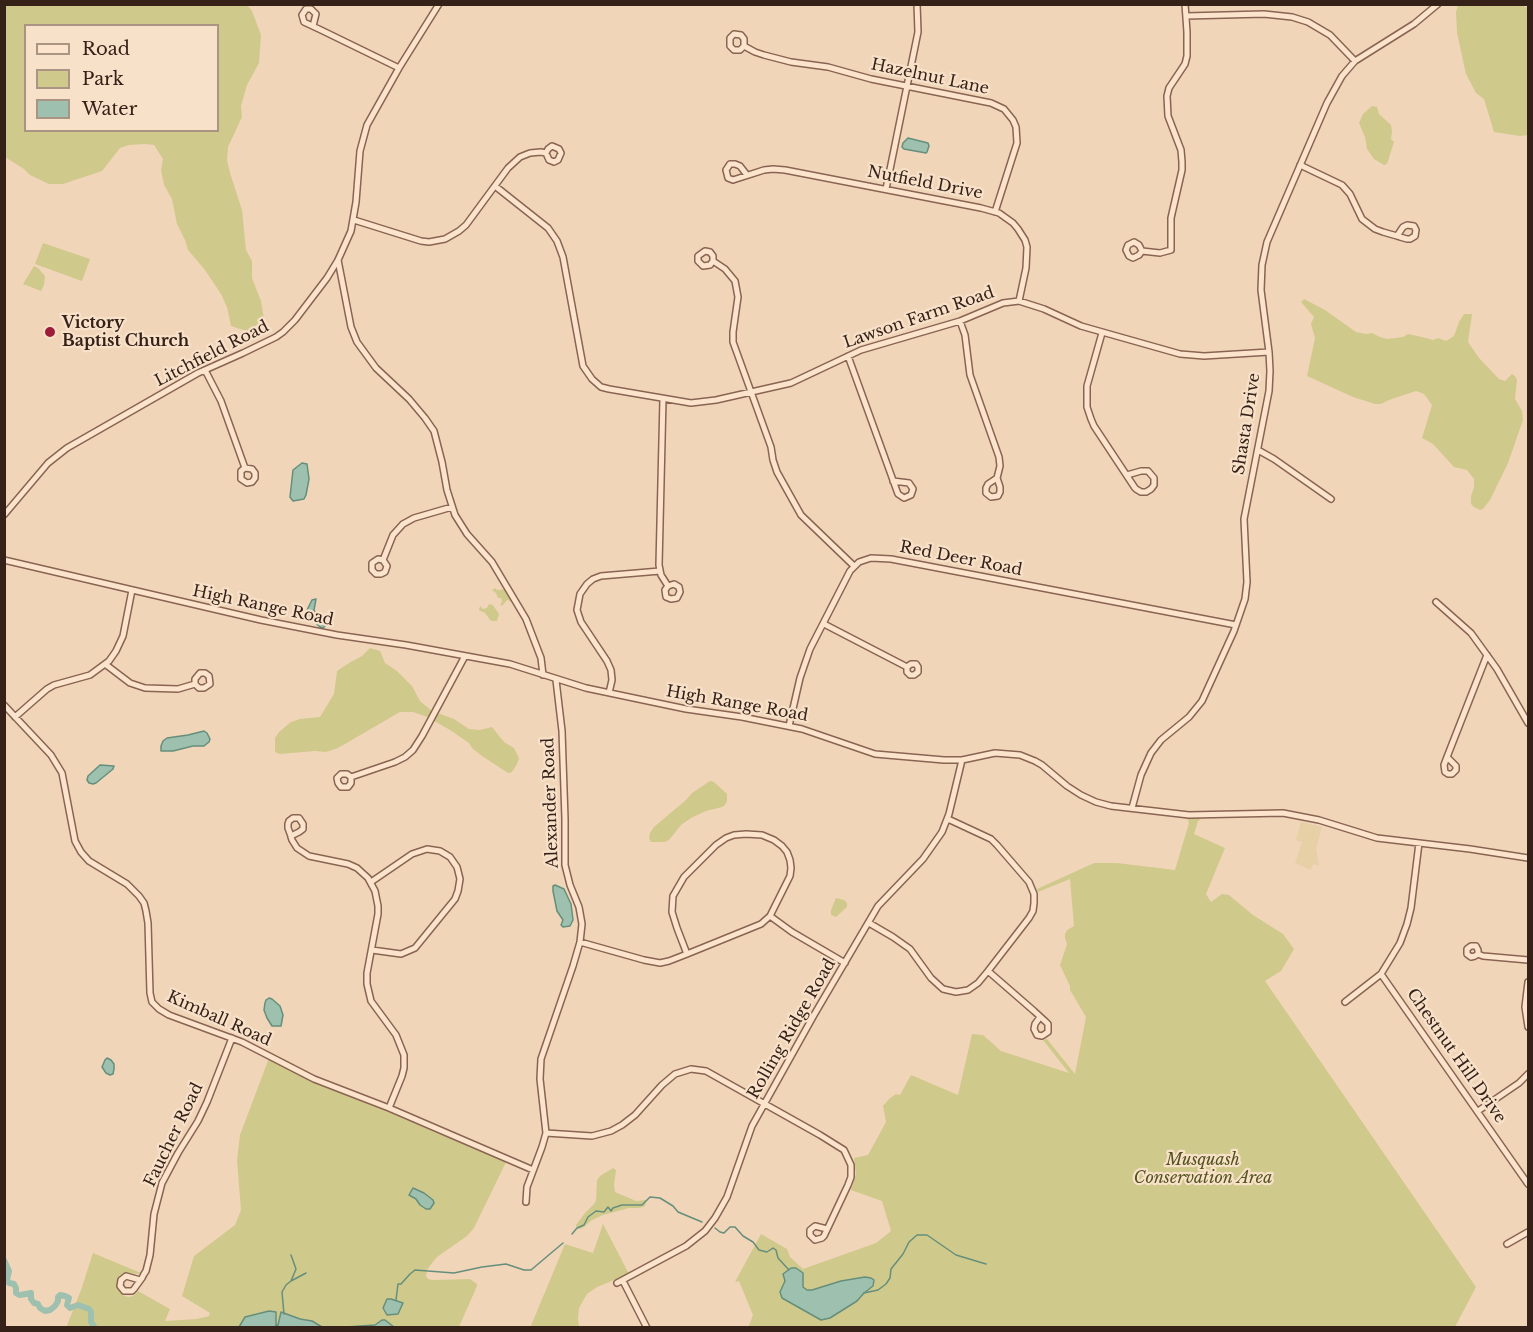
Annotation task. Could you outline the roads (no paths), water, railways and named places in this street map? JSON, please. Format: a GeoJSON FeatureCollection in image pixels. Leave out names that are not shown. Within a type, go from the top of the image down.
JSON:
{"type":"FeatureCollection","features":[{"type":"Feature","properties":{"kind":"street","name":"Litchfield Road"},"geometry":{"type":"LineString","coordinates":[[4,515],[48,463],[60,453],[205,370],[262,345],[283,332],[295,320],[338,260],[351,231],[362,141],[371,118],[439,4]]}},
{"type":"Feature","properties":{"kind":"street"},"geometry":{"type":"LineString","coordinates":[[886,189],[918,32],[917,4]]}},
{"type":"Feature","properties":{"kind":"street"},"geometry":{"type":"LineString","coordinates":[[1142,251],[1160,253],[1171,250],[1171,218],[1182,162],[1168,116],[1167,96],[1169,88],[1185,64],[1187,44],[1185,4]]}},
{"type":"Feature","properties":{"kind":"street","name":"Shasta Drive"},"geometry":{"type":"LineString","coordinates":[[1132,808],[1141,776],[1151,753],[1161,740],[1200,704],[1243,607],[1247,574],[1244,519],[1269,391],[1269,352],[1260,282],[1267,242],[1334,89],[1342,76],[1355,61],[1414,24],[1438,4]]}},
{"type":"Feature","properties":{"kind":"street"},"geometry":{"type":"LineString","coordinates":[[1186,16],[1264,14],[1292,17],[1308,22],[1330,35],[1355,61]]}},
{"type":"Feature","properties":{"kind":"street"},"geometry":{"type":"LineString","coordinates":[[313,26],[399,68]]}},
{"type":"Feature","properties":{"kind":"street","name":"Hazelnut Lane"},"geometry":{"type":"LineString","coordinates":[[744,46],[765,56],[991,103],[1004,109],[1016,127],[1017,143],[995,212]]}},
{"type":"Feature","properties":{"kind":"street"},"geometry":{"type":"LineString","coordinates":[[354,220],[421,241],[436,242],[451,237],[466,225],[508,168],[520,157],[536,152],[546,153]]}},
{"type":"Feature","properties":{"kind":"street"},"geometry":{"type":"LineString","coordinates":[[1300,165],[1342,185],[1350,194],[1365,222],[1375,229],[1397,236]]}},
{"type":"Feature","properties":{"kind":"street","name":"Nutfield Drive"},"geometry":{"type":"LineString","coordinates":[[747,176],[760,170],[779,170],[886,189],[1003,215],[1013,223],[1025,240],[1027,256],[1019,301]]}},
{"type":"Feature","properties":{"kind":"street","name":"Lawson Farm Road"},"geometry":{"type":"LineString","coordinates":[[495,186],[548,228],[559,245],[582,362],[589,376],[602,387],[609,389],[691,403],[704,403],[751,393],[790,383],[872,346],[960,321],[1003,303],[1019,301],[1044,309],[1074,324],[1188,356],[1269,352]]}},
{"type":"Feature","properties":{"kind":"street"},"geometry":{"type":"LineString","coordinates":[[338,260],[354,334],[376,368],[414,405],[434,431],[446,486],[459,523],[492,562],[526,620],[541,658],[543,675]]}},
{"type":"Feature","properties":{"kind":"street"},"geometry":{"type":"LineString","coordinates":[[713,261],[725,269],[735,281],[738,297],[733,332],[734,342],[771,447],[774,467],[798,512],[854,566],[806,659],[789,726]]}},
{"type":"Feature","properties":{"kind":"street"},"geometry":{"type":"LineString","coordinates":[[960,321],[965,335],[970,375],[999,453],[1000,466],[997,478]]}},
{"type":"Feature","properties":{"kind":"street"},"geometry":{"type":"LineString","coordinates":[[1102,333],[1088,387],[1087,407],[1094,426],[1135,488],[1141,492],[1148,491],[1154,485],[1153,476],[1147,471],[1127,475]]}},
{"type":"Feature","properties":{"kind":"street"},"geometry":{"type":"LineString","coordinates":[[848,356],[893,481]]}},
{"type":"Feature","properties":{"kind":"street"},"geometry":{"type":"LineString","coordinates":[[205,370],[221,401],[245,468]]}},
{"type":"Feature","properties":{"kind":"street"},"geometry":{"type":"LineString","coordinates":[[663,399],[659,560],[660,571],[668,586]]}},
{"type":"Feature","properties":{"kind":"street"},"geometry":{"type":"LineString","coordinates":[[1258,450],[1331,500]]}},
{"type":"Feature","properties":{"kind":"street"},"geometry":{"type":"LineString","coordinates":[[383,560],[393,535],[403,524],[414,518],[452,507]]}},
{"type":"Feature","properties":{"kind":"street","name":"Red Deer Road"},"geometry":{"type":"LineString","coordinates":[[854,566],[871,558],[891,559],[1236,625]]}},
{"type":"Feature","properties":{"kind":"street","name":"High Range Road"},"geometry":{"type":"LineString","coordinates":[[4,560],[222,612],[314,631],[510,664],[556,680],[609,693],[686,709],[789,726],[875,754],[936,760],[962,760],[1003,753],[1020,755],[1042,765],[1067,786],[1103,804],[1197,815],[1283,813],[1319,820],[1377,838],[1528,858]]}},
{"type":"Feature","properties":{"kind":"street"},"geometry":{"type":"LineString","coordinates":[[609,693],[612,680],[609,665],[581,622],[578,610],[579,598],[587,584],[597,578],[660,571]]}},
{"type":"Feature","properties":{"kind":"street"},"geometry":{"type":"LineString","coordinates":[[15,717],[51,687],[90,675],[105,664],[120,644],[132,590]]}},
{"type":"Feature","properties":{"kind":"street"},"geometry":{"type":"LineString","coordinates":[[1436,602],[1471,633],[1497,669],[1528,723]]}},
{"type":"Feature","properties":{"kind":"street"},"geometry":{"type":"LineString","coordinates":[[824,624],[907,667]]}},
{"type":"Feature","properties":{"kind":"street"},"geometry":{"type":"LineString","coordinates":[[1447,757],[1487,655]]}},
{"type":"Feature","properties":{"kind":"street"},"geometry":{"type":"LineString","coordinates":[[351,777],[405,757],[416,745],[431,720],[465,656]]}},
{"type":"Feature","properties":{"kind":"street"},"geometry":{"type":"LineString","coordinates":[[105,664],[130,683],[141,688],[178,688],[195,684]]}},
{"type":"Feature","properties":{"kind":"street","name":"Alexander Road"},"geometry":{"type":"LineString","coordinates":[[526,1202],[527,1187],[546,1133],[540,1071],[544,1047],[573,966],[580,942],[582,924],[565,865],[562,731],[556,680]]}},
{"type":"Feature","properties":{"kind":"street","name":"Kimball Road"},"geometry":{"type":"LineString","coordinates":[[4,705],[51,755],[62,773],[75,841],[81,852],[89,861],[128,884],[144,903],[147,915],[149,989],[152,1002],[162,1011],[232,1038],[303,1074],[533,1170]]}},
{"type":"Feature","properties":{"kind":"street","name":"Rolling Ridge Road"},"geometry":{"type":"LineString","coordinates":[[647,1328],[620,1282],[686,1246],[711,1225],[724,1205],[747,1139],[765,1103],[878,906],[928,853],[938,839],[948,819],[962,760]]}},
{"type":"Feature","properties":{"kind":"street"},"geometry":{"type":"LineString","coordinates":[[869,922],[910,948],[933,981],[943,989],[956,992],[968,990],[978,983],[1029,918],[1033,911],[1034,894],[1029,882],[991,839],[948,819]]}},
{"type":"Feature","properties":{"kind":"street"},"geometry":{"type":"LineString","coordinates":[[580,942],[656,963],[687,954],[761,924],[770,916],[790,876],[791,864],[782,846],[762,835],[742,834],[726,838],[705,855],[684,877],[673,896],[672,903],[673,918],[687,954]]}},
{"type":"Feature","properties":{"kind":"street"},"geometry":{"type":"LineString","coordinates":[[291,836],[297,848],[306,854],[352,866],[364,874],[375,891],[378,906],[367,979],[369,994],[374,1006],[399,1040],[404,1055],[404,1068],[389,1108]]}},
{"type":"Feature","properties":{"kind":"street"},"geometry":{"type":"LineString","coordinates":[[1345,1002],[1381,974],[1397,950],[1411,908],[1419,843]]}},
{"type":"Feature","properties":{"kind":"street"},"geometry":{"type":"LineString","coordinates":[[371,882],[412,854],[427,849],[440,851],[450,857],[457,867],[460,879],[454,899],[415,948],[402,954],[372,950]]}},
{"type":"Feature","properties":{"kind":"street"},"geometry":{"type":"LineString","coordinates":[[770,916],[792,932],[845,963]]}},
{"type":"Feature","properties":{"kind":"street"},"geometry":{"type":"LineString","coordinates":[[1478,954],[1528,960]]}},
{"type":"Feature","properties":{"kind":"street"},"geometry":{"type":"LineString","coordinates":[[988,971],[1040,1017]]}},
{"type":"Feature","properties":{"kind":"street","name":"Chestnut Hill Drive"},"geometry":{"type":"LineString","coordinates":[[1381,974],[1528,1184]]}},
{"type":"Feature","properties":{"kind":"street"},"geometry":{"type":"LineString","coordinates":[[1528,982],[1525,1007],[1528,1027]]}},
{"type":"Feature","properties":{"kind":"street","name":"Faucher Road"},"geometry":{"type":"LineString","coordinates":[[140,1280],[146,1271],[149,1259],[154,1214],[162,1183],[202,1112],[232,1038]]}},
{"type":"Feature","properties":{"kind":"street"},"geometry":{"type":"LineString","coordinates":[[546,1133],[592,1136],[615,1129],[635,1115],[675,1074],[687,1070],[710,1072],[844,1150],[849,1157],[852,1169],[850,1181],[827,1229]]}},
{"type":"Feature","properties":{"kind":"street"},"geometry":{"type":"LineString","coordinates":[[1478,1111],[1519,1083],[1528,1074]]}},
{"type":"Feature","properties":{"kind":"street"},"geometry":{"type":"LineString","coordinates":[[1506,1244],[1528,1232]]}},
{"type":"Feature","properties":{"kind":"water"},"geometry":{"type":"Polygon","coordinates":[[[908,138],[928,143],[927,152],[904,149],[903,143],[908,138]]]}},
{"type":"Feature","properties":{"kind":"water"},"geometry":{"type":"Polygon","coordinates":[[[302,463],[307,464],[309,479],[306,495],[304,499],[293,501],[290,497],[293,470],[302,463]]]}},
{"type":"Feature","properties":{"kind":"water"},"geometry":{"type":"Polygon","coordinates":[[[316,599],[314,610],[316,615],[327,624],[323,628],[311,619],[307,610],[312,600],[316,599]]]}},
{"type":"Feature","properties":{"kind":"water"},"geometry":{"type":"Polygon","coordinates":[[[204,731],[210,739],[204,746],[161,751],[163,741],[167,738],[204,731]]]}},
{"type":"Feature","properties":{"kind":"water"},"geometry":{"type":"Polygon","coordinates":[[[100,765],[114,766],[96,783],[89,783],[88,776],[100,765]]]}},
{"type":"Feature","properties":{"kind":"water"},"geometry":{"type":"Polygon","coordinates":[[[555,885],[564,889],[571,904],[573,920],[570,926],[561,925],[563,920],[557,911],[553,891],[555,885]]]}},
{"type":"Feature","properties":{"kind":"water"},"geometry":{"type":"Polygon","coordinates":[[[269,998],[280,1006],[283,1015],[281,1026],[272,1026],[267,1018],[264,1010],[266,1000],[269,998]]]}},
{"type":"Feature","properties":{"kind":"water"},"geometry":{"type":"Polygon","coordinates":[[[107,1058],[114,1064],[113,1074],[110,1075],[102,1067],[107,1058]]]}},
{"type":"Feature","properties":{"kind":"water"},"geometry":{"type":"Polygon","coordinates":[[[413,1188],[433,1200],[434,1203],[430,1209],[420,1205],[409,1195],[413,1188]]]}},
{"type":"Feature","properties":{"kind":"water"},"geometry":{"type":"Polygon","coordinates":[[[791,1268],[796,1268],[803,1273],[803,1287],[807,1290],[865,1277],[874,1280],[873,1286],[857,1301],[830,1318],[821,1320],[782,1298],[780,1292],[785,1281],[783,1274],[791,1268]]]}},
{"type":"Feature","properties":{"kind":"water"},"geometry":{"type":"Polygon","coordinates":[[[387,1299],[403,1303],[398,1314],[387,1315],[383,1308],[387,1299]]]}},
{"type":"Feature","properties":{"kind":"water"},"geometry":{"type":"Polygon","coordinates":[[[269,1311],[276,1312],[276,1326],[281,1312],[312,1321],[322,1327],[239,1327],[245,1317],[269,1311]]]}},
{"type":"Feature","properties":{"kind":"water"},"geometry":{"type":"Polygon","coordinates":[[[382,1320],[394,1327],[346,1327],[375,1325],[382,1320]]]}},
{"type":"Feature","properties":{"kind":"waterway"},"geometry":{"type":"LineString","coordinates":[[572,1234],[584,1225],[588,1217],[596,1211],[604,1212],[608,1207],[611,1211],[622,1205],[642,1205],[650,1197],[660,1198],[678,1212],[702,1222]]}},
{"type":"Feature","properties":{"kind":"waterway"},"geometry":{"type":"LineString","coordinates":[[715,1228],[724,1233],[730,1227],[735,1227],[759,1250],[767,1252],[773,1248],[778,1258],[789,1270]]}},
{"type":"Feature","properties":{"kind":"waterway"},"geometry":{"type":"LineString","coordinates":[[864,1293],[878,1290],[886,1284],[890,1278],[891,1269],[909,1242],[917,1235],[927,1235],[956,1255],[986,1264]]}},
{"type":"Feature","properties":{"kind":"waterway"},"geometry":{"type":"LineString","coordinates":[[396,1300],[398,1284],[401,1284],[415,1270],[454,1273],[506,1264],[531,1270],[563,1243]]}},
{"type":"Feature","properties":{"kind":"waterway"},"geometry":{"type":"LineString","coordinates":[[284,1314],[282,1292],[291,1281],[296,1269],[291,1255]]}},
{"type":"Feature","properties":{"kind":"waterway"},"geometry":{"type":"LineString","coordinates":[[4,1260],[9,1271],[7,1280],[14,1284],[16,1293],[20,1295],[31,1293],[34,1303],[45,1311],[55,1306],[60,1295],[65,1296],[69,1298],[67,1305],[70,1308],[78,1305],[89,1309],[91,1322],[95,1328]]}},
{"type":"Feature","properties":{"kind":"waterway"},"geometry":{"type":"LineString","coordinates":[[291,1281],[306,1273]]}},
{"type":"Feature","properties":{"kind":"place","name":"Victory Baptist Church"},"geometry":{"type":"Point","coordinates":[50,332]}},
{"type":"Feature","properties":{"kind":"park label","name":"Musquash Conservation Area"},"geometry":{"type":"Point","coordinates":[1203,1169]}}]}
